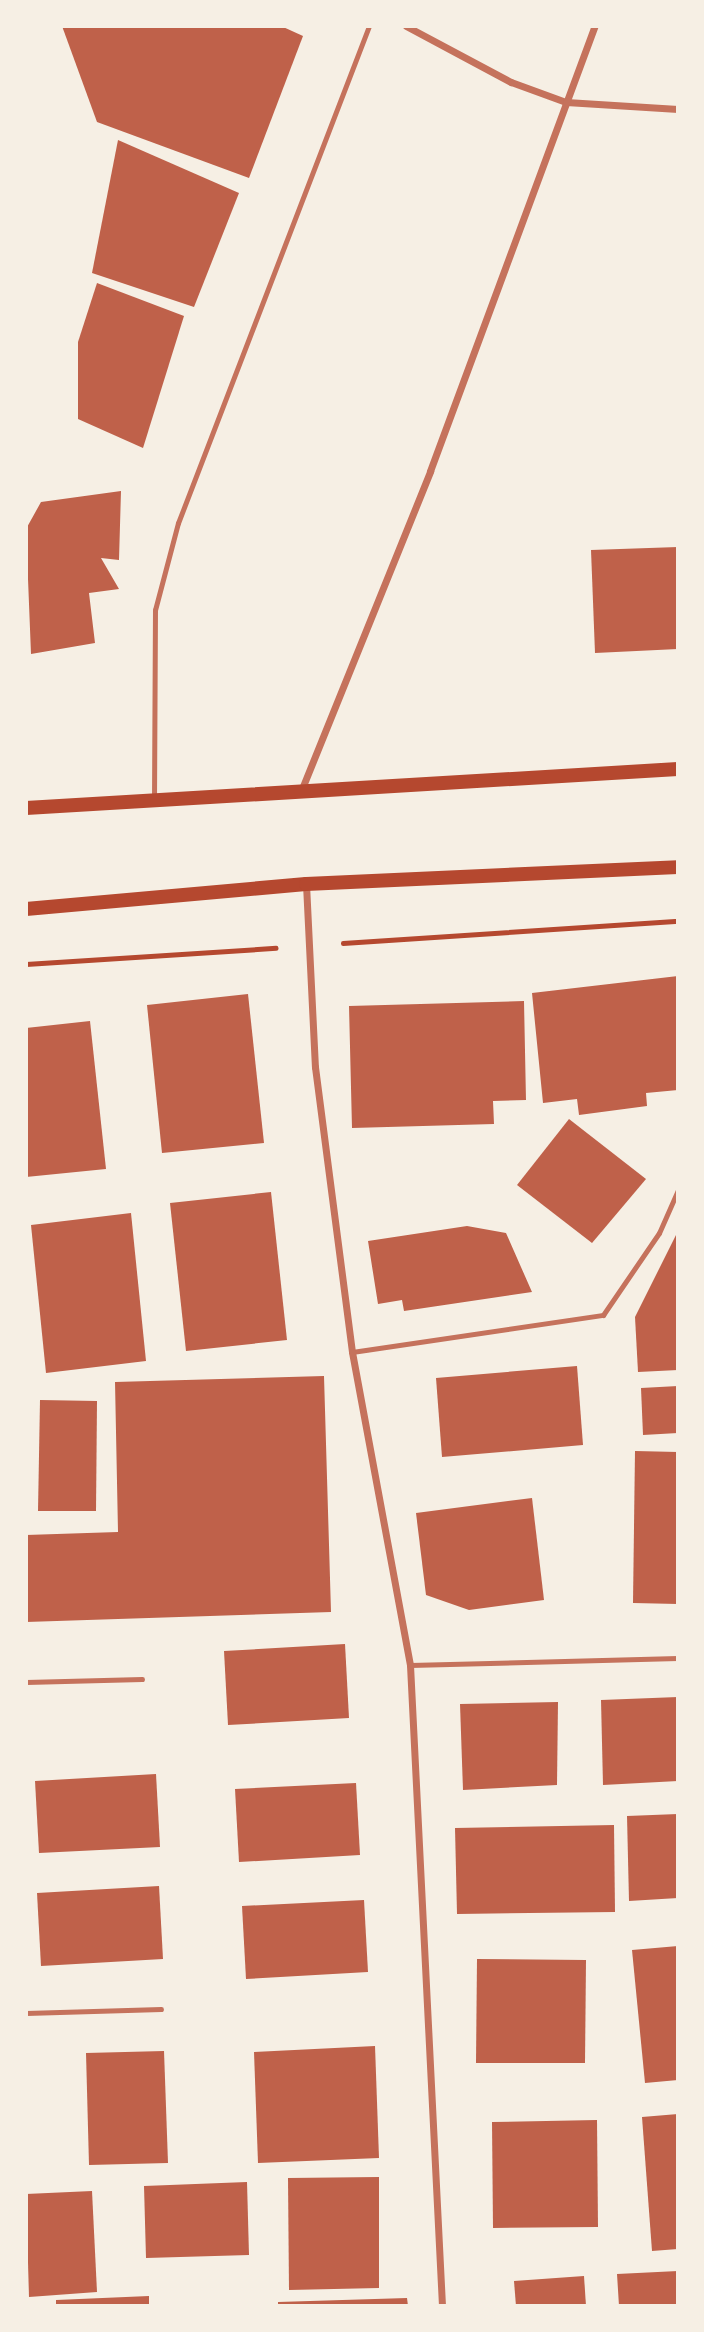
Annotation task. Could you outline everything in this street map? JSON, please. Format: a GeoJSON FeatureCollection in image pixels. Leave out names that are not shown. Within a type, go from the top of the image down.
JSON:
{"type":"FeatureCollection","features":[{"type":"Feature","properties":{"kind":"main road"},"geometry":{"type":"LineString","coordinates":[[26,808],[678,769]]}},
{"type":"Feature","properties":{"kind":"main road"},"geometry":{"type":"LineString","coordinates":[[26,909],[306,884],[678,867]]}},
{"type":"Feature","properties":{"kind":"street"},"geometry":{"type":"LineString","coordinates":[[406,26],[512,82],[566,102],[678,109]]}},
{"type":"Feature","properties":{"kind":"street"},"geometry":{"type":"LineString","coordinates":[[301,791],[430,471],[596,26]]}},
{"type":"Feature","properties":{"kind":"street"},"geometry":{"type":"LineString","coordinates":[[306,884],[316,1068],[352,1352],[410,1665],[442,2306]]}},
{"type":"Feature","properties":{"kind":"lane"},"geometry":{"type":"LineString","coordinates":[[154,802],[155,610],[178,523],[369,26]]}},
{"type":"Feature","properties":{"kind":"lane"},"geometry":{"type":"LineString","coordinates":[[352,1352],[603,1314],[659,1233],[678,1190]]}},
{"type":"Feature","properties":{"kind":"lane"},"geometry":{"type":"LineString","coordinates":[[410,1665],[678,1658]]}},
{"type":"Feature","properties":{"kind":"lane"},"geometry":{"type":"LineString","coordinates":[[26,1682],[142,1679]]}},
{"type":"Feature","properties":{"kind":"lane"},"geometry":{"type":"LineString","coordinates":[[26,2012],[161,2009]]}},
{"type":"Feature","properties":{"kind":"path"},"geometry":{"type":"LineString","coordinates":[[26,964],[678,921]]}},
{"type":"Feature","properties":{"kind":"building"},"geometry":{"type":"Polygon","coordinates":[[[62,26],[281,26],[303,36],[249,178],[97,122],[62,26]]]}},
{"type":"Feature","properties":{"kind":"building"},"geometry":{"type":"Polygon","coordinates":[[[118,140],[239,193],[194,307],[92,273],[118,140]]]}},
{"type":"Feature","properties":{"kind":"building"},"geometry":{"type":"Polygon","coordinates":[[[97,283],[184,316],[143,448],[78,419],[78,342],[97,283]]]}},
{"type":"Feature","properties":{"kind":"building"},"geometry":{"type":"Polygon","coordinates":[[[121,491],[119,560],[101,558],[119,589],[89,593],[95,643],[31,654],[26,529],[41,502],[121,491]]]}},
{"type":"Feature","properties":{"kind":"building"},"geometry":{"type":"Polygon","coordinates":[[[678,547],[678,649],[595,653],[591,550],[678,547]]]}},
{"type":"Feature","properties":{"kind":"building"},"geometry":{"type":"Polygon","coordinates":[[[678,976],[678,1090],[646,1093],[647,1106],[579,1115],[577,1099],[543,1103],[532,993],[678,976]]]}},
{"type":"Feature","properties":{"kind":"building"},"geometry":{"type":"Polygon","coordinates":[[[248,994],[264,1143],[162,1153],[147,1005],[248,994]]]}},
{"type":"Feature","properties":{"kind":"building"},"geometry":{"type":"Polygon","coordinates":[[[524,1001],[526,1100],[493,1101],[494,1124],[352,1128],[349,1006],[524,1001]]]}},
{"type":"Feature","properties":{"kind":"building"},"geometry":{"type":"Polygon","coordinates":[[[90,1021],[106,1169],[26,1177],[26,1028],[90,1021]]]}},
{"type":"Feature","properties":{"kind":"building"},"geometry":{"type":"Polygon","coordinates":[[[569,1119],[646,1179],[592,1243],[517,1185],[569,1119]]]}},
{"type":"Feature","properties":{"kind":"building"},"geometry":{"type":"Polygon","coordinates":[[[271,1192],[287,1340],[186,1351],[170,1203],[271,1192]]]}},
{"type":"Feature","properties":{"kind":"building"},"geometry":{"type":"Polygon","coordinates":[[[131,1213],[146,1361],[46,1373],[31,1225],[131,1213]]]}},
{"type":"Feature","properties":{"kind":"building"},"geometry":{"type":"Polygon","coordinates":[[[467,1226],[506,1233],[532,1292],[404,1311],[402,1300],[378,1304],[368,1241],[467,1226]]]}},
{"type":"Feature","properties":{"kind":"building"},"geometry":{"type":"Polygon","coordinates":[[[678,1231],[678,1370],[638,1372],[635,1317],[678,1231]]]}},
{"type":"Feature","properties":{"kind":"building"},"geometry":{"type":"Polygon","coordinates":[[[577,1366],[583,1445],[442,1457],[436,1378],[577,1366]]]}},
{"type":"Feature","properties":{"kind":"building"},"geometry":{"type":"Polygon","coordinates":[[[324,1376],[331,1612],[26,1622],[26,1535],[118,1532],[115,1382],[324,1376]]]}},
{"type":"Feature","properties":{"kind":"building"},"geometry":{"type":"Polygon","coordinates":[[[678,1386],[678,1433],[643,1435],[641,1388],[678,1386]]]}},
{"type":"Feature","properties":{"kind":"building"},"geometry":{"type":"Polygon","coordinates":[[[40,1400],[97,1401],[96,1511],[38,1511],[40,1400]]]}},
{"type":"Feature","properties":{"kind":"building"},"geometry":{"type":"Polygon","coordinates":[[[635,1451],[678,1452],[678,1604],[633,1603],[635,1451]]]}},
{"type":"Feature","properties":{"kind":"building"},"geometry":{"type":"Polygon","coordinates":[[[532,1498],[544,1600],[469,1610],[426,1595],[416,1513],[532,1498]]]}},
{"type":"Feature","properties":{"kind":"building"},"geometry":{"type":"Polygon","coordinates":[[[345,1644],[349,1718],[228,1725],[224,1651],[345,1644]]]}},
{"type":"Feature","properties":{"kind":"building"},"geometry":{"type":"Polygon","coordinates":[[[678,1697],[678,1781],[603,1785],[601,1700],[678,1697]]]}},
{"type":"Feature","properties":{"kind":"building"},"geometry":{"type":"Polygon","coordinates":[[[558,1702],[557,1785],[463,1790],[460,1704],[558,1702]]]}},
{"type":"Feature","properties":{"kind":"building"},"geometry":{"type":"Polygon","coordinates":[[[156,1774],[160,1847],[39,1853],[35,1781],[156,1774]]]}},
{"type":"Feature","properties":{"kind":"building"},"geometry":{"type":"Polygon","coordinates":[[[356,1783],[360,1855],[239,1862],[235,1789],[356,1783]]]}},
{"type":"Feature","properties":{"kind":"building"},"geometry":{"type":"Polygon","coordinates":[[[678,1814],[678,1898],[629,1901],[627,1816],[678,1814]]]}},
{"type":"Feature","properties":{"kind":"building"},"geometry":{"type":"Polygon","coordinates":[[[614,1825],[615,1912],[457,1914],[455,1828],[614,1825]]]}},
{"type":"Feature","properties":{"kind":"building"},"geometry":{"type":"Polygon","coordinates":[[[159,1886],[163,1959],[41,1966],[37,1893],[159,1886]]]}},
{"type":"Feature","properties":{"kind":"building"},"geometry":{"type":"Polygon","coordinates":[[[364,1900],[368,1972],[246,1979],[242,1906],[364,1900]]]}},
{"type":"Feature","properties":{"kind":"building"},"geometry":{"type":"Polygon","coordinates":[[[678,1946],[678,2080],[645,2083],[632,1950],[678,1946]]]}},
{"type":"Feature","properties":{"kind":"building"},"geometry":{"type":"Polygon","coordinates":[[[477,1959],[586,1960],[585,2063],[476,2063],[477,1959]]]}},
{"type":"Feature","properties":{"kind":"building"},"geometry":{"type":"Polygon","coordinates":[[[375,2046],[379,2158],[258,2163],[254,2052],[375,2046]]]}},
{"type":"Feature","properties":{"kind":"building"},"geometry":{"type":"Polygon","coordinates":[[[164,2051],[168,2163],[89,2165],[86,2053],[164,2051]]]}},
{"type":"Feature","properties":{"kind":"building"},"geometry":{"type":"Polygon","coordinates":[[[678,2114],[678,2249],[652,2251],[642,2117],[678,2114]]]}},
{"type":"Feature","properties":{"kind":"building"},"geometry":{"type":"Polygon","coordinates":[[[597,2120],[598,2227],[493,2228],[492,2122],[597,2120]]]}},
{"type":"Feature","properties":{"kind":"building"},"geometry":{"type":"Polygon","coordinates":[[[379,2177],[379,2288],[289,2290],[288,2178],[379,2177]]]}},
{"type":"Feature","properties":{"kind":"building"},"geometry":{"type":"Polygon","coordinates":[[[247,2182],[249,2255],[146,2258],[144,2186],[247,2182]]]}},
{"type":"Feature","properties":{"kind":"building"},"geometry":{"type":"Polygon","coordinates":[[[92,2191],[97,2292],[29,2297],[26,2194],[92,2191]]]}},
{"type":"Feature","properties":{"kind":"building"},"geometry":{"type":"Polygon","coordinates":[[[678,2271],[678,2306],[619,2306],[617,2274],[678,2271]]]}},
{"type":"Feature","properties":{"kind":"building"},"geometry":{"type":"Polygon","coordinates":[[[584,2276],[586,2306],[516,2306],[514,2281],[584,2276]]]}},
{"type":"Feature","properties":{"kind":"building"},"geometry":{"type":"Polygon","coordinates":[[[149,2296],[149,2306],[56,2306],[56,2300],[149,2296]]]}},
{"type":"Feature","properties":{"kind":"building"},"geometry":{"type":"Polygon","coordinates":[[[407,2298],[408,2306],[278,2306],[278,2302],[407,2298]]]}}]}
